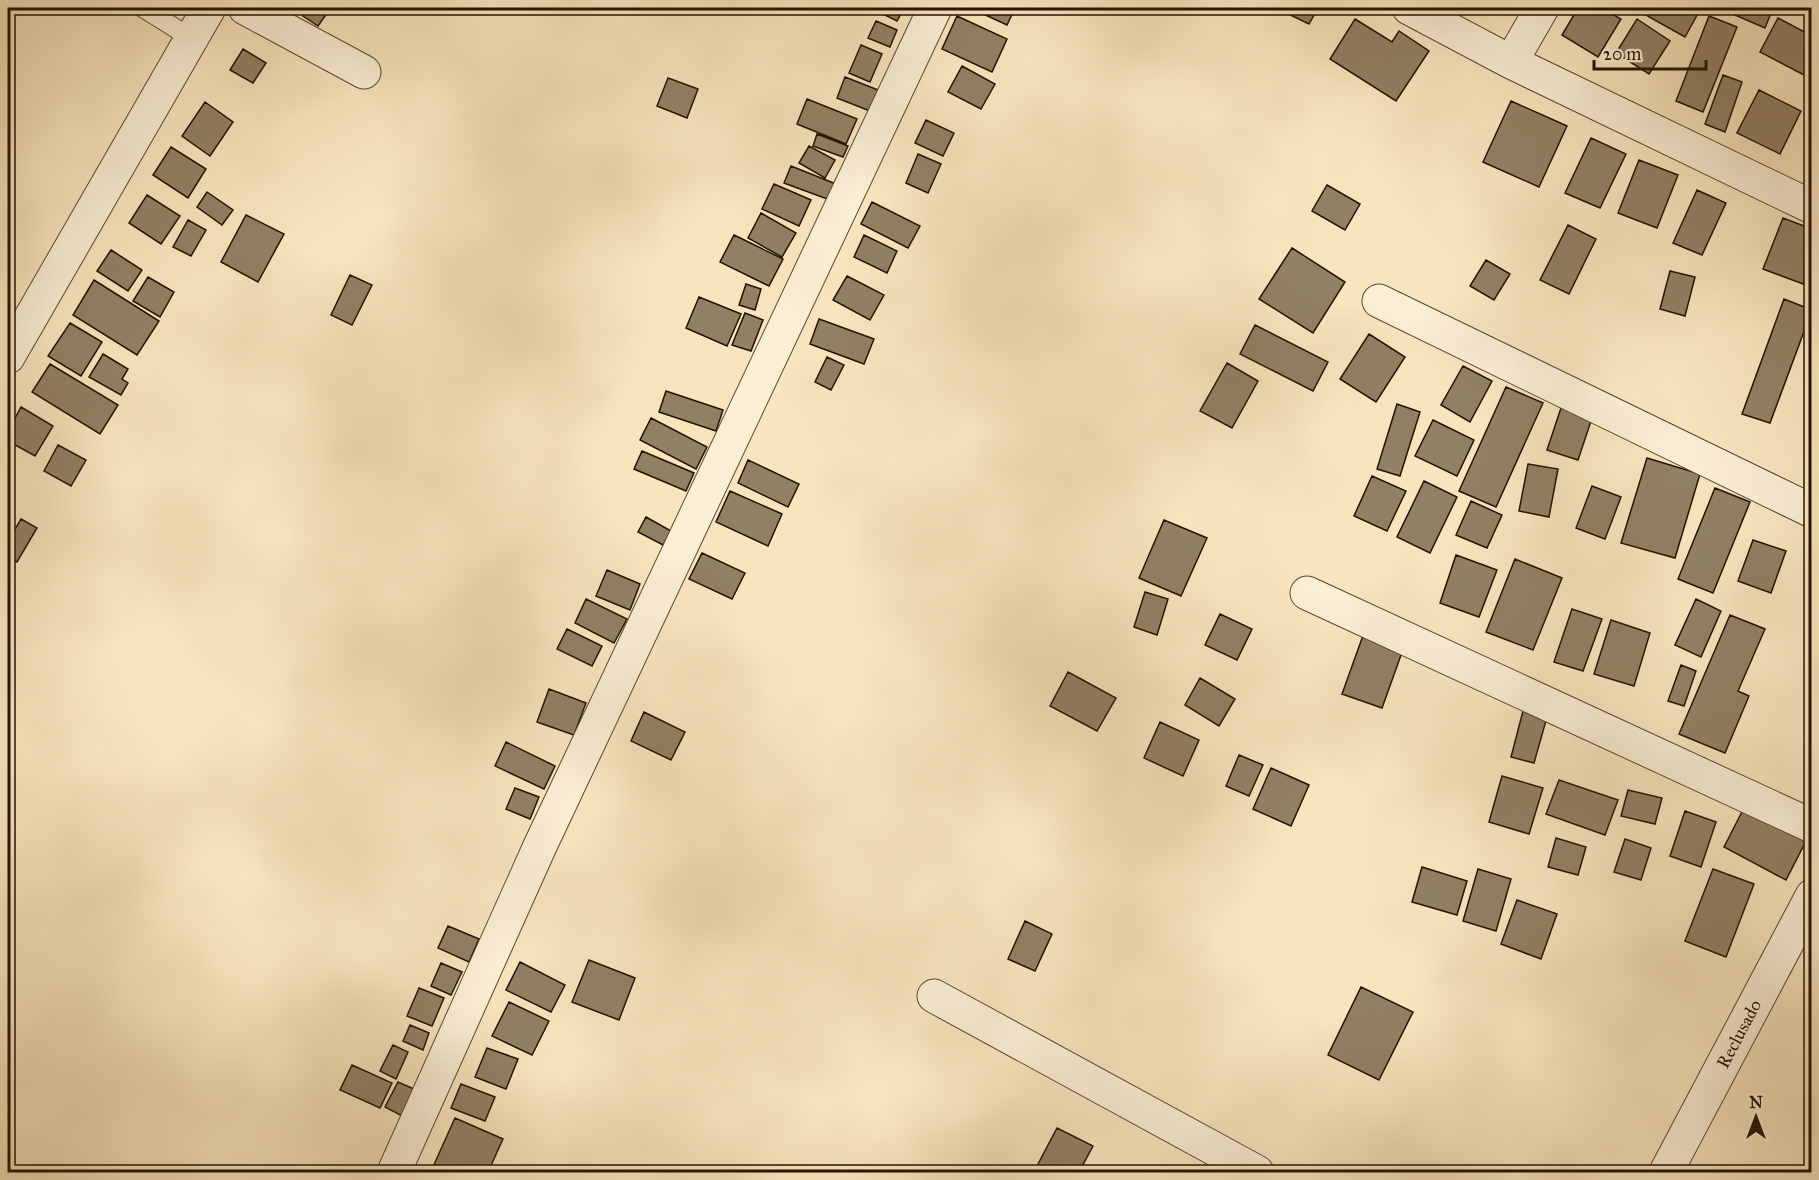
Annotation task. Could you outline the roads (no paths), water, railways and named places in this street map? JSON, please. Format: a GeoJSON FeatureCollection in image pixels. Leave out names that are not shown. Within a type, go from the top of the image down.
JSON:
{"type":"FeatureCollection","features":[{"type":"Feature","properties":{"kind":"street"},"geometry":{"type":"LineString","coordinates":[[8,357],[209,8]]}},
{"type":"Feature","properties":{"kind":"street"},"geometry":{"type":"LineString","coordinates":[[245,8],[364,72]]}},
{"type":"Feature","properties":{"kind":"street"},"geometry":{"type":"LineString","coordinates":[[394,1173],[540,846],[935,8]]}},
{"type":"Feature","properties":{"kind":"street"},"geometry":{"type":"LineString","coordinates":[[1409,8],[1511,62],[1812,207]]}},
{"type":"Feature","properties":{"kind":"street"},"geometry":{"type":"LineString","coordinates":[[1511,62],[1542,8]]}},
{"type":"Feature","properties":{"kind":"street"},"geometry":{"type":"LineString","coordinates":[[1379,301],[1812,511]]}},
{"type":"Feature","properties":{"kind":"street"},"geometry":{"type":"LineString","coordinates":[[1307,592],[1812,826]]}},
{"type":"Feature","properties":{"kind":"street","name":"Reclusado"},"geometry":{"type":"LineString","coordinates":[[1666,1173],[1812,896]]}},
{"type":"Feature","properties":{"kind":"street"},"geometry":{"type":"LineString","coordinates":[[934,996],[1257,1173]]}},
{"type":"Feature","properties":{"kind":"lane"},"geometry":{"type":"LineString","coordinates":[[143,8],[191,38]]}}]}
